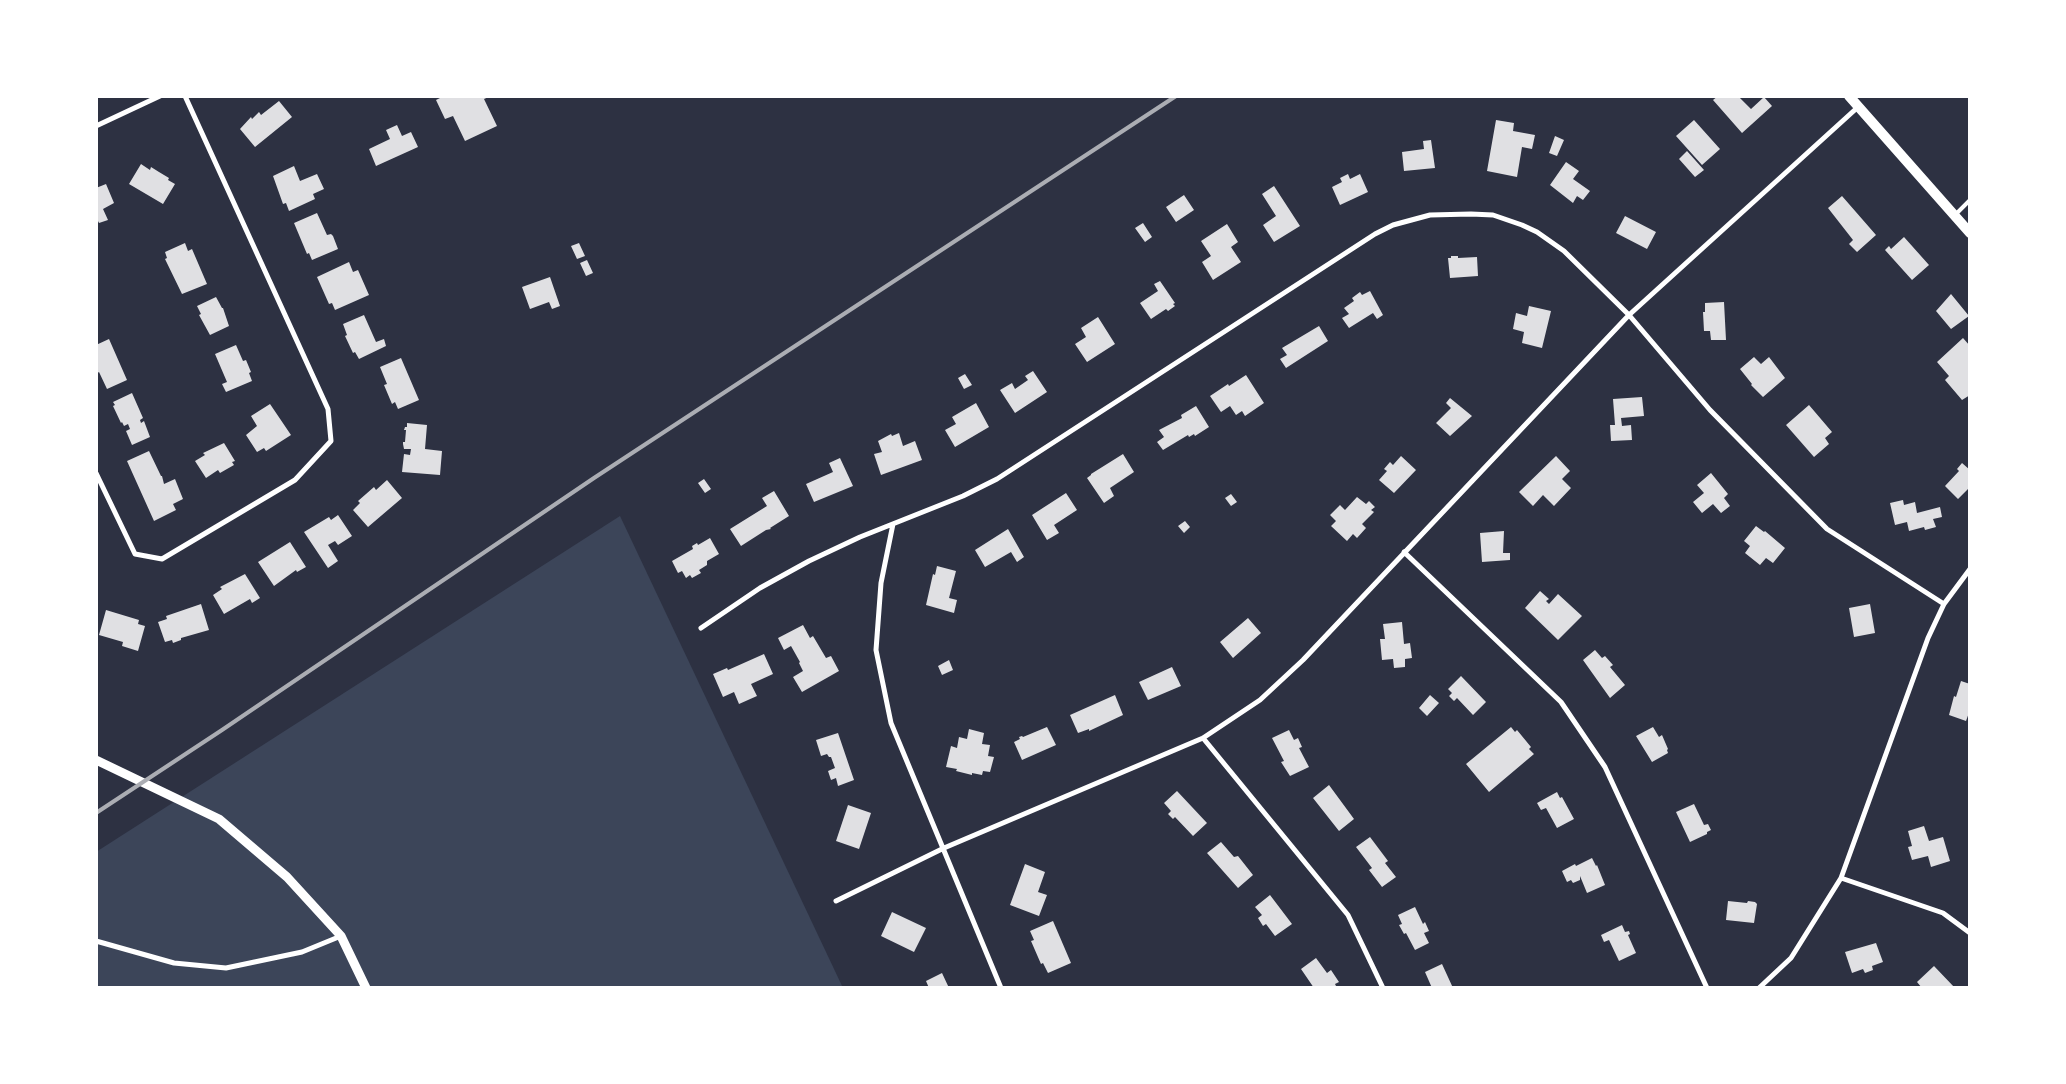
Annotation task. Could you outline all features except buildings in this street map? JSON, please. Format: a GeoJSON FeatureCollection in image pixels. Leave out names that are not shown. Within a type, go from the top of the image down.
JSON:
{"type":"FeatureCollection","features":[{"type":"Feature","properties":{"kind":"main road"},"geometry":{"type":"LineString","coordinates":[[1849,96],[1970,233]]}},
{"type":"Feature","properties":{"kind":"street"},"geometry":{"type":"LineString","coordinates":[[96,126],[160,96]]}},
{"type":"Feature","properties":{"kind":"street"},"geometry":{"type":"LineString","coordinates":[[96,472],[135,554],[162,559],[295,480],[331,441],[328,409],[185,96]]}},
{"type":"Feature","properties":{"kind":"street"},"geometry":{"type":"LineString","coordinates":[[836,901],[944,848],[1203,738],[1260,700],[1303,660],[1629,315],[1858,107]]}},
{"type":"Feature","properties":{"kind":"street"},"geometry":{"type":"LineString","coordinates":[[701,628],[760,588],[809,560],[860,537],[963,496],[1015,468],[1361,242],[1393,225],[1430,215],[1471,214],[1493,215],[1522,225],[1537,232],[1564,251],[1629,315],[1710,410],[1827,529],[1944,604]]}},
{"type":"Feature","properties":{"kind":"street"},"geometry":{"type":"LineString","coordinates":[[893,524],[881,583],[876,650],[891,723],[1001,988]]}},
{"type":"Feature","properties":{"kind":"street"},"geometry":{"type":"LineString","coordinates":[[1404,552],[1562,702],[1605,767],[1707,988]]}},
{"type":"Feature","properties":{"kind":"street"},"geometry":{"type":"LineString","coordinates":[[1759,988],[1791,958],[1841,878],[1928,638],[1944,604],[1970,569]]}},
{"type":"Feature","properties":{"kind":"street"},"geometry":{"type":"LineString","coordinates":[[1203,738],[1348,915],[1383,988]]}},
{"type":"Feature","properties":{"kind":"street"},"geometry":{"type":"LineString","coordinates":[[96,760],[219,819],[287,877],[342,936],[366,988]]}},
{"type":"Feature","properties":{"kind":"street"},"geometry":{"type":"LineString","coordinates":[[1841,878],[1943,913],[1970,933]]}},
{"type":"Feature","properties":{"kind":"street"},"geometry":{"type":"LineString","coordinates":[[96,941],[174,963],[226,968],[302,952],[342,936]]}},
{"type":"Feature","properties":{"kind":"lane"},"geometry":{"type":"LineString","coordinates":[[1954,216],[1970,200]]}},
{"type":"Feature","properties":{"kind":"shaded area"},"geometry":{"type":"Polygon","coordinates":[[[620,516],[843,988],[96,988],[96,852],[620,516]]]}},
{"type":"Feature","properties":{"kind":"railway"},"geometry":{"type":"LineString","coordinates":[[96,813],[594,478],[1176,96]]}}]}
